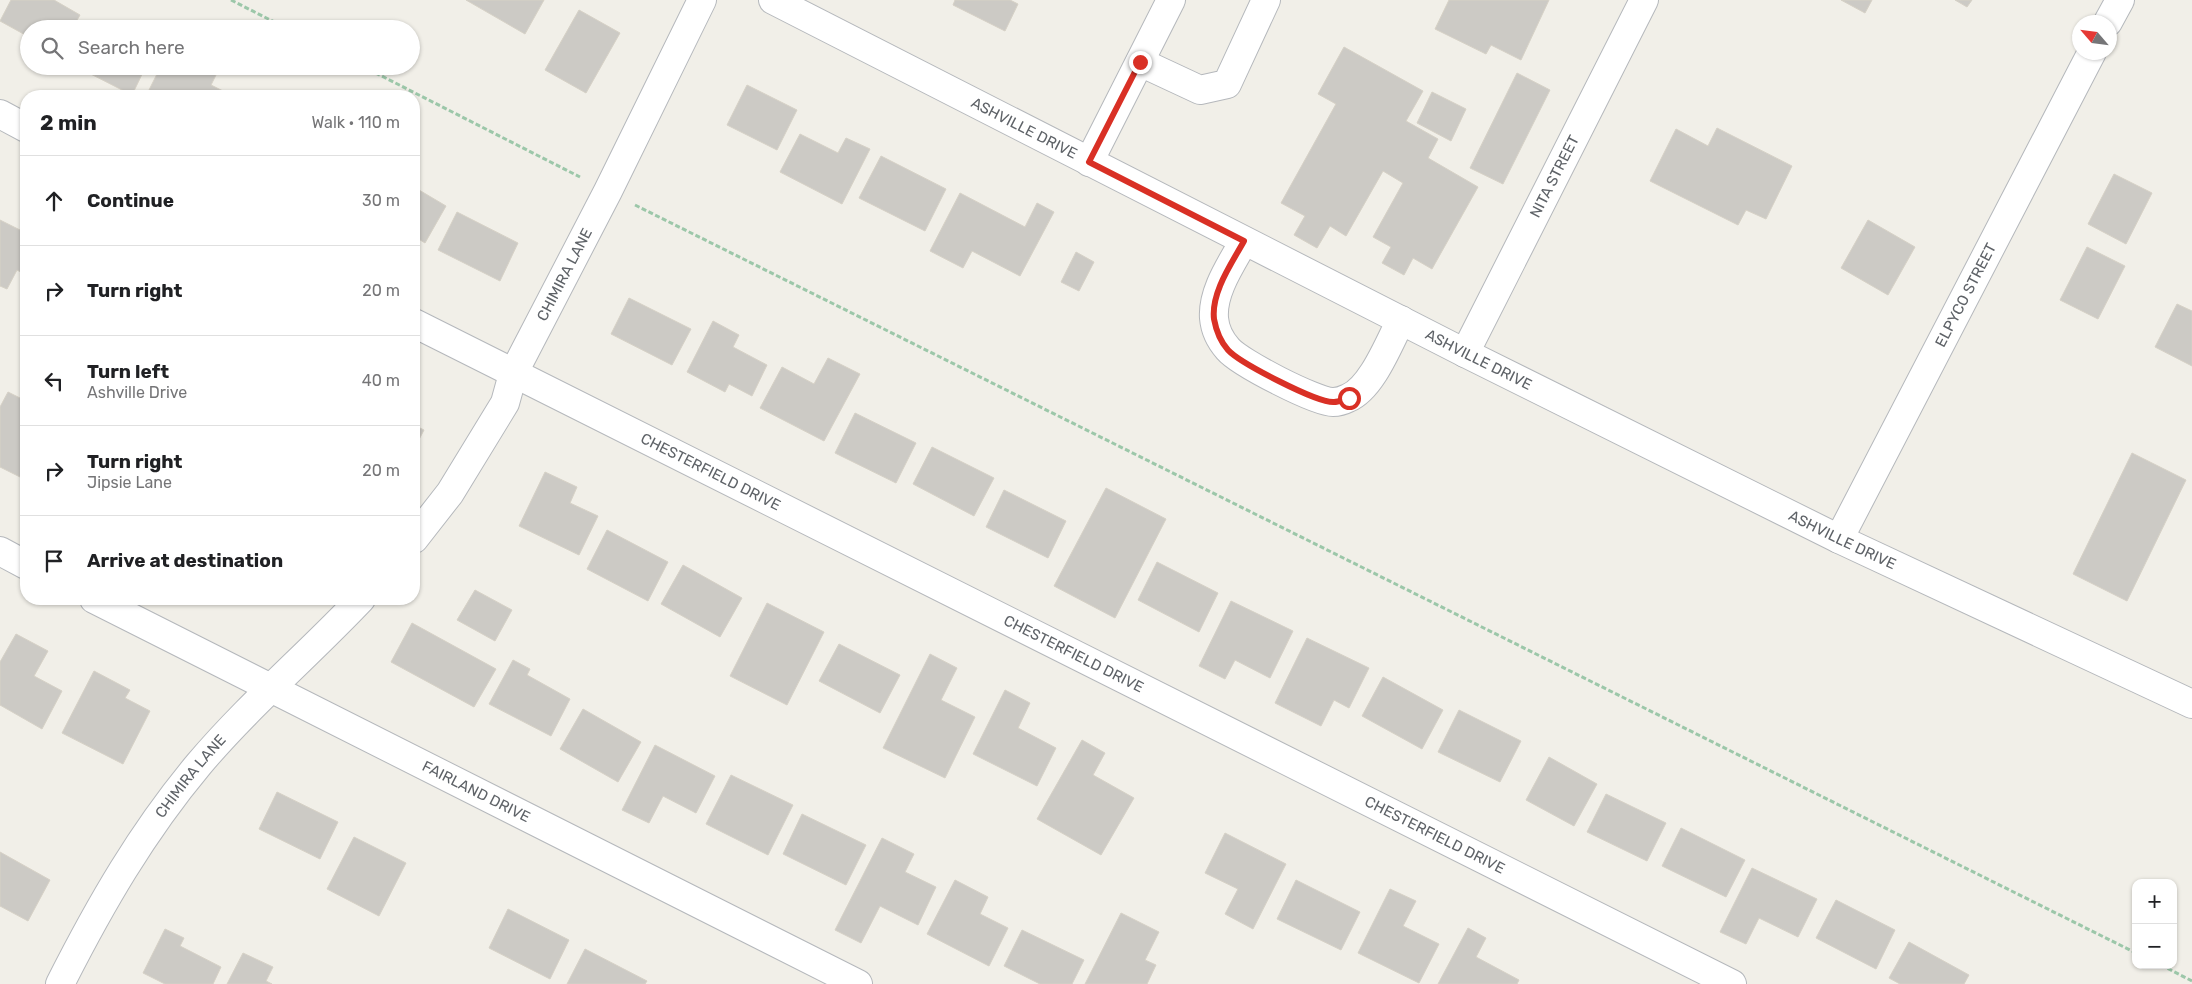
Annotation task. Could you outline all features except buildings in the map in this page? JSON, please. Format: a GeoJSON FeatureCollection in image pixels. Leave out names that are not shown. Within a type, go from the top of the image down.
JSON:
{"type":"FeatureCollection","features":[{"type":"Feature","properties":{"kind":"street","name":"CHIMIRA LANE"},"geometry":{"type":"LineString","coordinates":[[420,531],[450,493],[505,404],[513,374],[608,191],[702,0]]}},
{"type":"Feature","properties":{"kind":"street","name":"ASHVILLE DRIVE"},"geometry":{"type":"LineString","coordinates":[[773,0],[1465,353],[1839,539],[2192,704]]}},
{"type":"Feature","properties":{"kind":"street"},"geometry":{"type":"LineString","coordinates":[[1089,162],[1172,0]]}},
{"type":"Feature","properties":{"kind":"street"},"geometry":{"type":"LineString","coordinates":[[1140,62],[1200,90],[1227,84],[1266,0]]}},
{"type":"Feature","properties":{"kind":"street","name":"NITA STREET"},"geometry":{"type":"LineString","coordinates":[[1465,353],[1644,0]]}},
{"type":"Feature","properties":{"kind":"street"},"geometry":{"type":"LineString","coordinates":[[2112,15],[2120,0]]}},
{"type":"Feature","properties":{"kind":"street","name":"ELPYCO STREET"},"geometry":{"type":"LineString","coordinates":[[1839,539],[2088,60]]}},
{"type":"Feature","properties":{"kind":"street"},"geometry":{"type":"LineString","coordinates":[[0,114],[20,125]]}},
{"type":"Feature","properties":{"kind":"street"},"geometry":{"type":"LineString","coordinates":[[1244,241],[1217,296],[1214,317],[1219,336],[1229,351],[1247,364],[1315,398],[1333,402],[1349,398],[1362,388],[1374,371],[1401,320]]}},
{"type":"Feature","properties":{"kind":"street","name":"CHESTERFIELD DRIVE"},"geometry":{"type":"LineString","coordinates":[[420,326],[1732,984]]}},
{"type":"Feature","properties":{"kind":"street"},"geometry":{"type":"LineString","coordinates":[[0,551],[20,562]]}},
{"type":"Feature","properties":{"kind":"street","name":"FAIRLAND DRIVE"},"geometry":{"type":"LineString","coordinates":[[106,605],[858,984]]}},
{"type":"Feature","properties":{"kind":"street","name":"CHIMIRA LANE"},"geometry":{"type":"LineString","coordinates":[[60,984],[94,915],[143,836],[199,764],[269,688],[326,636],[355,605]]}},
{"type":"Feature","properties":{"kind":"path"},"geometry":{"type":"LineString","coordinates":[[231,0],[270,20]]}},
{"type":"Feature","properties":{"kind":"path"},"geometry":{"type":"LineString","coordinates":[[380,75],[409,90]]}},
{"type":"Feature","properties":{"kind":"path"},"geometry":{"type":"LineString","coordinates":[[420,95],[2132,951]]}},
{"type":"Feature","properties":{"kind":"path"},"geometry":{"type":"LineString","coordinates":[[2169,969],[2192,981]]}},
{"type":"Feature","properties":{"kind":"route"},"geometry":{"type":"LineString","coordinates":[[1140,62],[1089,162],[1244,241],[1225,276],[1217,296],[1214,317],[1219,336],[1229,351],[1247,364],[1315,398],[1333,402],[1349,398]]}}]}
